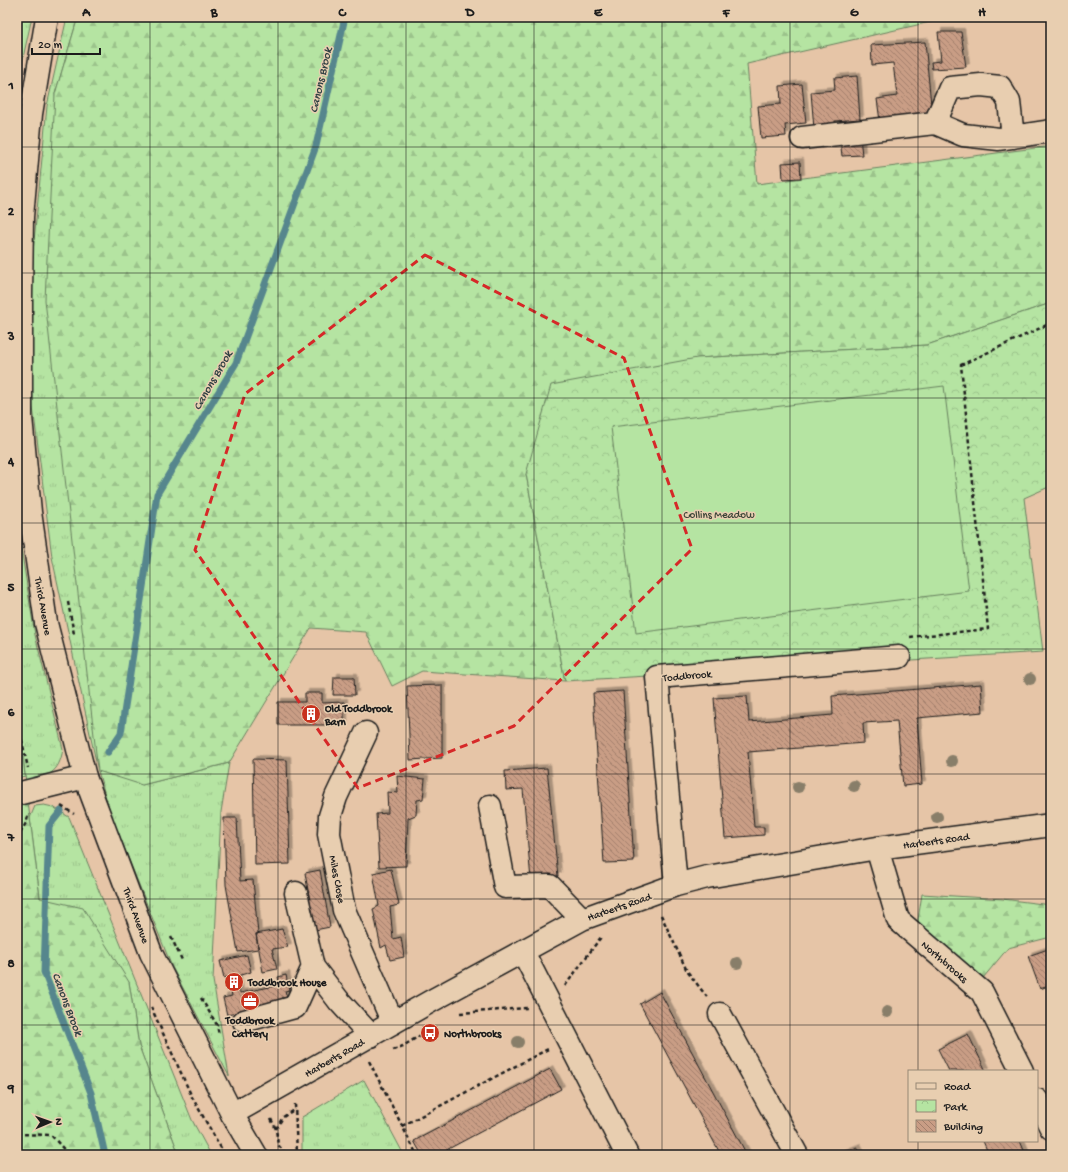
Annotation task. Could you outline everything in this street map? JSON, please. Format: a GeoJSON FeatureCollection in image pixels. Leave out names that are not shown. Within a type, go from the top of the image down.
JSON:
{"type":"FeatureCollection","features":[{"type":"Feature","properties":{"kind":"street","name":"Third Avenue"},"geometry":{"type":"LineString","coordinates":[[47,17],[31,114],[22,217],[21,417],[30,512],[46,623],[85,777],[151,953],[232,1114],[256,1155]]}},
{"type":"Feature","properties":{"kind":"street"},"geometry":{"type":"LineString","coordinates":[[935,123],[950,88],[981,86],[1000,87],[1009,102],[1020,135]]}},
{"type":"Feature","properties":{"kind":"street"},"geometry":{"type":"LineString","coordinates":[[802,138],[935,123],[963,135],[999,139],[1051,131]]}},
{"type":"Feature","properties":{"kind":"street","name":"Toddbrook"},"geometry":{"type":"LineString","coordinates":[[676,885],[657,678],[899,657]]}},
{"type":"Feature","properties":{"kind":"street","name":"Miles Close"},"geometry":{"type":"LineString","coordinates":[[366,733],[336,797],[330,816],[329,834],[344,910],[393,1023]]}},
{"type":"Feature","properties":{"kind":"street"},"geometry":{"type":"LineString","coordinates":[[23,801],[85,777]]}},
{"type":"Feature","properties":{"kind":"street"},"geometry":{"type":"LineString","coordinates":[[490,806],[505,887],[550,886],[582,919]]}},
{"type":"Feature","properties":{"kind":"street","name":"Harberts Road"},"geometry":{"type":"LineString","coordinates":[[232,1114],[582,919],[676,885],[707,877],[877,848],[1051,825]]}},
{"type":"Feature","properties":{"kind":"street","name":"Northbrooks"},"geometry":{"type":"LineString","coordinates":[[877,848],[898,920],[982,992],[1021,1070]]}},
{"type":"Feature","properties":{"kind":"street"},"geometry":{"type":"LineString","coordinates":[[296,893],[313,967],[339,1001],[371,1036]]}},
{"type":"Feature","properties":{"kind":"street"},"geometry":{"type":"LineString","coordinates":[[523,952],[627,1155]]}},
{"type":"Feature","properties":{"kind":"street"},"geometry":{"type":"LineString","coordinates":[[244,1021],[295,1007],[313,967]]}},
{"type":"Feature","properties":{"kind":"street"},"geometry":{"type":"LineString","coordinates":[[720,1014],[797,1155]]}},
{"type":"Feature","properties":{"kind":"street"},"geometry":{"type":"LineString","coordinates":[[1038,1102],[1051,1128]]}},
{"type":"Feature","properties":{"kind":"path"},"geometry":{"type":"LineString","coordinates":[[899,657],[897,638],[988,628],[961,365],[1051,323]]}},
{"type":"Feature","properties":{"kind":"path"},"geometry":{"type":"LineString","coordinates":[[67,600],[74,637]]}},
{"type":"Feature","properties":{"kind":"path"},"geometry":{"type":"LineString","coordinates":[[17,719],[29,772]]}},
{"type":"Feature","properties":{"kind":"path"},"geometry":{"type":"LineString","coordinates":[[17,840],[27,821],[23,801]]}},
{"type":"Feature","properties":{"kind":"path"},"geometry":{"type":"LineString","coordinates":[[652,894],[687,972],[720,1014]]}},
{"type":"Feature","properties":{"kind":"path"},"geometry":{"type":"LineString","coordinates":[[168,930],[184,963]]}},
{"type":"Feature","properties":{"kind":"path"},"geometry":{"type":"LineString","coordinates":[[456,1013],[551,1006],[604,932]]}},
{"type":"Feature","properties":{"kind":"path"},"geometry":{"type":"LineString","coordinates":[[200,996],[216,1025],[220,1038]]}},
{"type":"Feature","properties":{"kind":"path"},"geometry":{"type":"LineString","coordinates":[[388,1052],[403,1046],[433,1027]]}},
{"type":"Feature","properties":{"kind":"path"},"geometry":{"type":"LineString","coordinates":[[402,1126],[568,1039]]}},
{"type":"Feature","properties":{"kind":"path"},"geometry":{"type":"LineString","coordinates":[[362,1061],[375,1057]]}},
{"type":"Feature","properties":{"kind":"path"},"geometry":{"type":"LineString","coordinates":[[368,1059],[417,1155]]}},
{"type":"Feature","properties":{"kind":"path"},"geometry":{"type":"LineString","coordinates":[[294,1098],[297,1155]]}},
{"type":"Feature","properties":{"kind":"path"},"geometry":{"type":"LineString","coordinates":[[261,1099],[276,1129],[278,1145],[287,1155]]}},
{"type":"Feature","properties":{"kind":"path"},"geometry":{"type":"LineString","coordinates":[[276,1129],[283,1117],[295,1109]]}},
{"type":"Feature","properties":{"kind":"path"},"geometry":{"type":"LineString","coordinates":[[17,1126],[18,1134],[51,1135],[69,1155]]}},
{"type":"Feature","properties":{"kind":"highlighted area"},"geometry":{"type":"Polygon","coordinates":[[[425,255],[624,358],[692,549],[514,726],[358,788],[195,550],[245,394],[425,255]]]}},
{"type":"Feature","properties":{"kind":"green space"},"geometry":{"type":"Polygon","coordinates":[[[17,17],[32,17],[17,85],[17,17]]]}},
{"type":"Feature","properties":{"kind":"green space"},"geometry":{"type":"Polygon","coordinates":[[[67,17],[78,17],[55,94],[142,785],[229,763],[221,812],[213,980],[229,1076],[172,967],[111,815],[98,771],[52,557],[33,407],[30,283],[47,106],[67,17]]]}},
{"type":"Feature","properties":{"kind":"green space"},"geometry":{"type":"Polygon","coordinates":[[[78,17],[952,17],[747,64],[757,184],[1051,146],[1051,303],[927,345],[697,358],[526,474],[565,681],[422,671],[392,686],[366,632],[311,628],[229,763],[142,785],[98,771],[45,300],[55,94],[78,17]]]}},
{"type":"Feature","properties":{"kind":"green space","name":"Collins Meadow"},"geometry":{"type":"Polygon","coordinates":[[[1051,303],[1051,486],[1024,498],[1043,652],[565,681],[526,474],[551,385],[697,358],[927,345],[1051,303]]]}},
{"type":"Feature","properties":{"kind":"green space"},"geometry":{"type":"Polygon","coordinates":[[[944,386],[969,591],[636,633],[611,427],[944,386]]]}},
{"type":"Feature","properties":{"kind":"green space"},"geometry":{"type":"Polygon","coordinates":[[[17,524],[35,635],[63,749],[59,764],[51,773],[26,783],[17,706],[17,524]]]}},
{"type":"Feature","properties":{"kind":"green space"},"geometry":{"type":"Polygon","coordinates":[[[17,706],[25,776],[17,778],[17,706]]]}},
{"type":"Feature","properties":{"kind":"green space"},"geometry":{"type":"Polygon","coordinates":[[[28,802],[40,898],[83,908],[129,982],[139,1046],[179,1155],[17,1155],[17,1056],[19,1055],[17,1021],[17,806],[28,802]]]}},
{"type":"Feature","properties":{"kind":"green space"},"geometry":{"type":"Polygon","coordinates":[[[44,805],[53,807],[69,817],[192,1120],[211,1155],[179,1155],[139,1046],[129,982],[40,898],[30,818],[35,806],[44,805]]]}},
{"type":"Feature","properties":{"kind":"green space"},"geometry":{"type":"Polygon","coordinates":[[[922,894],[1002,899],[1051,905],[1051,937],[1008,948],[983,978],[915,939],[922,894]]]}},
{"type":"Feature","properties":{"kind":"green space"},"geometry":{"type":"Polygon","coordinates":[[[364,1080],[404,1155],[302,1155],[302,1117],[364,1080]]]}},
{"type":"Feature","properties":{"kind":"building"},"geometry":{"type":"Polygon","coordinates":[[[938,32],[961,32],[966,67],[932,69],[931,62],[941,61],[938,32]]]}},
{"type":"Feature","properties":{"kind":"building"},"geometry":{"type":"Polygon","coordinates":[[[925,42],[932,115],[880,121],[877,99],[897,96],[893,63],[872,65],[871,45],[925,42]]]}},
{"type":"Feature","properties":{"kind":"building"},"geometry":{"type":"Polygon","coordinates":[[[857,76],[860,119],[835,121],[835,127],[814,129],[811,92],[835,90],[834,78],[857,76]]]}},
{"type":"Feature","properties":{"kind":"building"},"geometry":{"type":"Polygon","coordinates":[[[802,84],[806,123],[785,125],[786,136],[761,138],[758,106],[781,104],[780,86],[802,84]]]}},
{"type":"Feature","properties":{"kind":"building"},"geometry":{"type":"Polygon","coordinates":[[[860,137],[862,155],[842,156],[840,139],[860,137]]]}},
{"type":"Feature","properties":{"kind":"building"},"geometry":{"type":"Polygon","coordinates":[[[800,162],[801,178],[783,179],[782,163],[800,162]]]}},
{"type":"Feature","properties":{"kind":"building"},"geometry":{"type":"Polygon","coordinates":[[[334,677],[354,677],[355,695],[333,695],[334,677]]]}},
{"type":"Feature","properties":{"kind":"building"},"geometry":{"type":"Polygon","coordinates":[[[981,684],[983,712],[917,718],[922,784],[903,786],[897,721],[863,723],[864,743],[748,752],[754,827],[764,827],[764,835],[725,838],[714,698],[747,696],[749,722],[833,715],[832,696],[981,684]]]}},
{"type":"Feature","properties":{"kind":"building"},"geometry":{"type":"Polygon","coordinates":[[[442,685],[442,758],[410,760],[407,686],[442,685]]]}},
{"type":"Feature","properties":{"kind":"building"},"geometry":{"type":"Polygon","coordinates":[[[623,691],[634,862],[604,863],[593,693],[623,691]]]}},
{"type":"Feature","properties":{"kind":"building","name":"Old Toddbrook Barn"},"geometry":{"type":"Polygon","coordinates":[[[305,693],[322,693],[322,703],[344,702],[344,725],[278,725],[278,702],[305,702],[305,693]]]}},
{"type":"Feature","properties":{"kind":"building"},"geometry":{"type":"Polygon","coordinates":[[[253,759],[287,760],[290,864],[255,865],[253,759]]]}},
{"type":"Feature","properties":{"kind":"building"},"geometry":{"type":"Polygon","coordinates":[[[547,768],[558,876],[531,880],[523,789],[506,790],[505,771],[547,768]]]}},
{"type":"Feature","properties":{"kind":"building"},"geometry":{"type":"Polygon","coordinates":[[[397,776],[425,779],[423,799],[417,800],[416,815],[408,818],[406,866],[379,867],[376,814],[388,813],[387,792],[398,793],[397,776]]]}},
{"type":"Feature","properties":{"kind":"building"},"geometry":{"type":"Polygon","coordinates":[[[224,818],[237,818],[240,881],[253,880],[258,949],[238,952],[226,885],[224,818]]]}},
{"type":"Feature","properties":{"kind":"building"},"geometry":{"type":"Polygon","coordinates":[[[391,869],[399,905],[390,907],[393,939],[401,937],[404,957],[390,960],[386,945],[381,948],[373,909],[379,906],[373,873],[391,869]]]}},
{"type":"Feature","properties":{"kind":"building"},"geometry":{"type":"Polygon","coordinates":[[[320,870],[330,927],[315,930],[305,873],[320,870]]]}},
{"type":"Feature","properties":{"kind":"building"},"geometry":{"type":"Polygon","coordinates":[[[282,929],[288,947],[272,949],[277,969],[263,972],[256,934],[282,929]]]}},
{"type":"Feature","properties":{"kind":"building"},"geometry":{"type":"Polygon","coordinates":[[[1051,948],[1051,985],[1040,989],[1028,956],[1051,948]]]}},
{"type":"Feature","properties":{"kind":"building","name":"Toddbrook House"},"geometry":{"type":"Polygon","coordinates":[[[247,955],[251,972],[237,976],[240,993],[280,985],[278,977],[286,975],[289,990],[285,991],[287,997],[282,998],[284,1003],[227,1015],[223,998],[232,996],[228,977],[224,978],[220,961],[247,955]]]}},
{"type":"Feature","properties":{"kind":"building"},"geometry":{"type":"Polygon","coordinates":[[[660,992],[747,1155],[721,1155],[640,1004],[660,992]]]}},
{"type":"Feature","properties":{"kind":"building"},"geometry":{"type":"Polygon","coordinates":[[[968,1034],[986,1070],[948,1070],[938,1049],[968,1034]]]}},
{"type":"Feature","properties":{"kind":"building"},"geometry":{"type":"Polygon","coordinates":[[[550,1069],[561,1089],[437,1155],[422,1155],[414,1141],[550,1069]]]}},
{"type":"Feature","properties":{"kind":"building"},"geometry":{"type":"Polygon","coordinates":[[[983,1142],[1020,1142],[1026,1155],[989,1155],[983,1142]]]}},
{"type":"Feature","properties":{"kind":"building"},"geometry":{"type":"Polygon","coordinates":[[[857,1147],[861,1155],[843,1155],[842,1153],[857,1147]]]}},
{"type":"Feature","properties":{"kind":"waterway","name":"Canons Brook"},"geometry":{"type":"LineString","coordinates":[[108,752],[121,733],[157,494],[236,363],[316,146],[345,17]]}},
{"type":"Feature","properties":{"kind":"waterway","name":"Canons Brook"},"geometry":{"type":"LineString","coordinates":[[61,811],[49,826],[44,972],[91,1093],[105,1155]]}},
{"type":"Feature","properties":{"kind":"place","name":"Old Toddbrook Barn"},"geometry":{"type":"Point","coordinates":[311,714]}},
{"type":"Feature","properties":{"kind":"place","name":"Toddbrook House"},"geometry":{"type":"Point","coordinates":[234,982]}},
{"type":"Feature","properties":{"kind":"place","name":"Toddbrook Cattery"},"geometry":{"type":"Point","coordinates":[250,1001]}},
{"type":"Feature","properties":{"kind":"place","name":"Northbrooks"},"geometry":{"type":"Point","coordinates":[430,1033]}}]}
